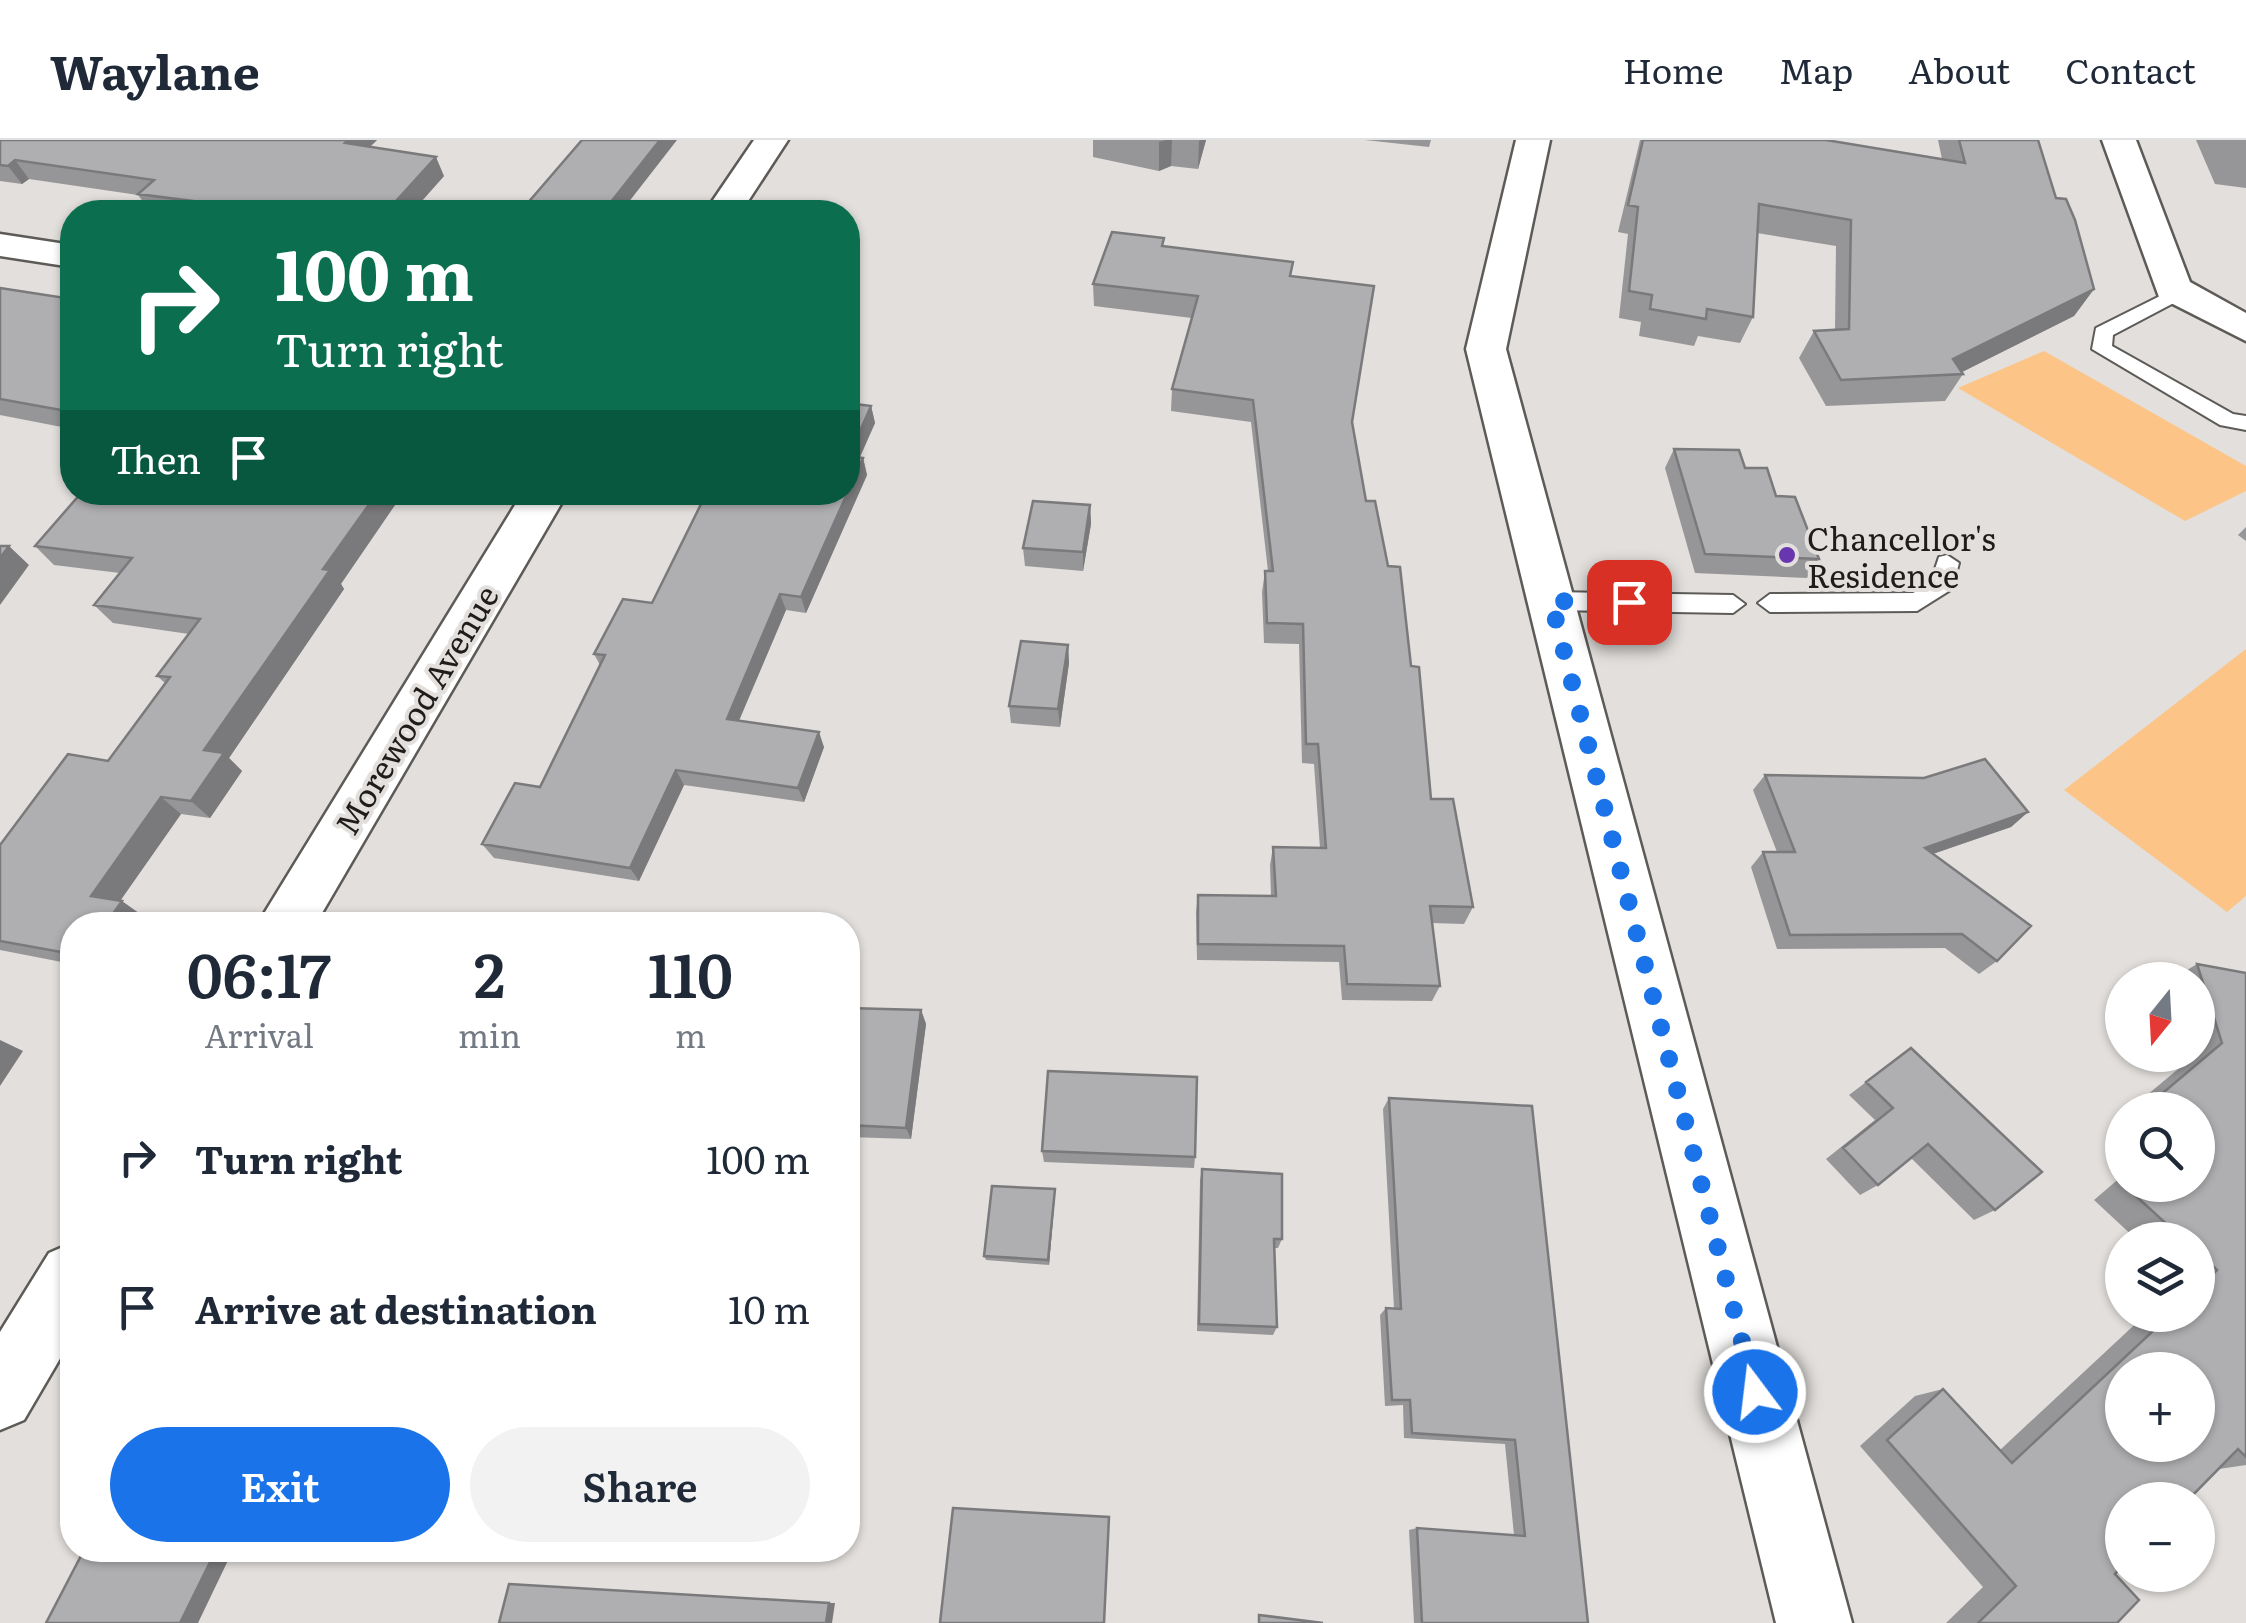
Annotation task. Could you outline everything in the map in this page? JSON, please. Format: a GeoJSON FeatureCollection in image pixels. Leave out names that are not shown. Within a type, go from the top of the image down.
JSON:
{"type":"FeatureCollection","features":[{"type":"Feature","properties":{"kind":"street"},"geometry":{"type":"LineString","coordinates":[[731,200],[770,140]]}},
{"type":"Feature","properties":{"kind":"street"},"geometry":{"type":"LineString","coordinates":[[1533,140],[1486,349],[1814,1623]]}},
{"type":"Feature","properties":{"kind":"street"},"geometry":{"type":"LineString","coordinates":[[2119,140],[2173,289],[2246,328]]}},
{"type":"Feature","properties":{"kind":"street"},"geometry":{"type":"LineString","coordinates":[[0,245],[60,254]]}},
{"type":"Feature","properties":{"kind":"street","name":"Morewood Avenue"},"geometry":{"type":"LineString","coordinates":[[292,912],[538,505]]}},
{"type":"Feature","properties":{"kind":"street"},"geometry":{"type":"LineString","coordinates":[[0,1396],[60,1296]]}},
{"type":"Feature","properties":{"kind":"lane"},"geometry":{"type":"LineString","coordinates":[[2180,292],[2103,332],[2102,349],[2228,420],[2246,422]]}},
{"type":"Feature","properties":{"kind":"lane"},"geometry":{"type":"LineString","coordinates":[[1770,603],[1917,602],[1940,589],[1947,563]]}},
{"type":"Feature","properties":{"kind":"lane"},"geometry":{"type":"LineString","coordinates":[[1551,601],[1733,604]]}},
{"type":"Feature","properties":{"kind":"shaded area"},"geometry":{"type":"Polygon","coordinates":[[[2044,351],[2246,466],[2246,491],[2185,521],[1958,388],[2044,351]]]}},
{"type":"Feature","properties":{"kind":"shaded area"},"geometry":{"type":"Polygon","coordinates":[[[2246,649],[2246,896],[2227,912],[2064,790],[2246,649]]]}},
{"type":"Feature","properties":{"kind":"building"},"geometry":{"type":"Polygon","coordinates":[[[0,140],[348,140],[345,143],[436,157],[397,200],[185,200],[138,194],[154,180],[15,160],[8,166],[0,165],[0,140]]]}},
{"type":"Feature","properties":{"kind":"building"},"geometry":{"type":"Polygon","coordinates":[[[582,140],[660,140],[612,200],[530,200],[582,140]]]}},
{"type":"Feature","properties":{"kind":"building"},"geometry":{"type":"Polygon","coordinates":[[[1643,140],[1826,140],[1965,163],[1959,140],[2038,140],[2056,198],[2066,199],[2075,220],[2094,289],[1953,359],[1963,374],[1841,380],[1814,331],[1849,329],[1851,220],[1759,204],[1753,317],[1707,309],[1706,319],[1650,309],[1652,295],[1629,291],[1638,207],[1628,205],[1643,140]]]}},
{"type":"Feature","properties":{"kind":"building"},"geometry":{"type":"Polygon","coordinates":[[[1112,232],[1164,238],[1162,246],[1293,262],[1290,276],[1374,286],[1352,422],[1366,501],[1375,501],[1388,566],[1400,567],[1411,666],[1419,667],[1431,799],[1453,799],[1473,907],[1430,906],[1440,986],[1347,984],[1344,946],[1198,944],[1198,895],[1276,896],[1273,847],[1326,848],[1318,744],[1306,744],[1303,624],[1267,623],[1265,571],[1273,571],[1253,400],[1172,389],[1198,296],[1093,284],[1112,232]]]}},
{"type":"Feature","properties":{"kind":"building"},"geometry":{"type":"Polygon","coordinates":[[[0,288],[60,297],[60,410],[0,399],[0,288]]]}},
{"type":"Feature","properties":{"kind":"building"},"geometry":{"type":"Polygon","coordinates":[[[860,405],[871,406],[860,431],[860,405]]]}},
{"type":"Feature","properties":{"kind":"building"},"geometry":{"type":"Polygon","coordinates":[[[1674,449],[1739,450],[1745,468],[1767,468],[1776,496],[1795,497],[1819,559],[1705,554],[1674,449]]]}},
{"type":"Feature","properties":{"kind":"building"},"geometry":{"type":"Polygon","coordinates":[[[1033,501],[1090,505],[1083,552],[1023,548],[1033,501]]]}},
{"type":"Feature","properties":{"kind":"building"},"geometry":{"type":"Polygon","coordinates":[[[71,505],[369,505],[323,569],[330,570],[204,750],[224,753],[191,801],[161,797],[91,896],[122,901],[114,912],[60,912],[60,952],[0,941],[0,845],[68,754],[108,761],[170,677],[157,676],[200,619],[94,605],[132,558],[35,546],[71,505]]]}},
{"type":"Feature","properties":{"kind":"building"},"geometry":{"type":"Polygon","coordinates":[[[701,505],[842,505],[801,597],[780,594],[727,719],[819,732],[798,788],[676,770],[630,868],[482,844],[515,783],[540,787],[605,655],[594,654],[623,599],[652,603],[701,505]]]}},
{"type":"Feature","properties":{"kind":"building"},"geometry":{"type":"Polygon","coordinates":[[[1021,641],[1068,645],[1058,709],[1009,706],[1021,641]]]}},
{"type":"Feature","properties":{"kind":"building"},"geometry":{"type":"Polygon","coordinates":[[[1985,759],[2028,812],[1925,848],[2031,926],[1997,961],[1962,934],[1790,935],[1763,852],[1795,852],[1765,775],[1924,778],[1985,759]]]}},
{"type":"Feature","properties":{"kind":"building"},"geometry":{"type":"Polygon","coordinates":[[[2215,967],[2246,973],[2246,1457],[2238,1449],[2206,1482],[2105,1482],[2105,1592],[2132,1592],[2139,1600],[2117,1623],[1978,1623],[2016,1586],[1887,1440],[1943,1389],[2012,1463],[2105,1376],[2105,1462],[2215,1462],[2215,1352],[2130,1352],[2152,1332],[2215,1332],[2215,1222],[2164,1222],[2142,1202],[2215,1202],[2215,1092],[2164,1092],[2188,1072],[2215,1072],[2215,1049],[2222,1043],[2215,1021],[2215,967]]]}},
{"type":"Feature","properties":{"kind":"building"},"geometry":{"type":"Polygon","coordinates":[[[860,1008],[921,1010],[906,1128],[860,1126],[860,1008]]]}},
{"type":"Feature","properties":{"kind":"building"},"geometry":{"type":"Polygon","coordinates":[[[1911,1048],[2042,1172],[1995,1210],[1928,1144],[1878,1185],[1843,1148],[1893,1108],[1866,1082],[1911,1048]]]}},
{"type":"Feature","properties":{"kind":"building"},"geometry":{"type":"Polygon","coordinates":[[[1048,1071],[1197,1077],[1195,1157],[1042,1151],[1048,1071]]]}},
{"type":"Feature","properties":{"kind":"building"},"geometry":{"type":"Polygon","coordinates":[[[1389,1098],[1532,1106],[1588,1623],[1422,1623],[1417,1528],[1525,1536],[1515,1440],[1412,1433],[1410,1400],[1392,1400],[1386,1308],[1401,1309],[1389,1098]]]}},
{"type":"Feature","properties":{"kind":"building"},"geometry":{"type":"Polygon","coordinates":[[[1202,1169],[1282,1174],[1282,1239],[1274,1239],[1277,1327],[1199,1324],[1202,1169]]]}},
{"type":"Feature","properties":{"kind":"building"},"geometry":{"type":"Polygon","coordinates":[[[992,1186],[1055,1189],[1048,1260],[984,1256],[992,1186]]]}},
{"type":"Feature","properties":{"kind":"building"},"geometry":{"type":"Polygon","coordinates":[[[953,1508],[1109,1517],[1104,1623],[940,1623],[953,1508]]]}},
{"type":"Feature","properties":{"kind":"building"},"geometry":{"type":"Polygon","coordinates":[[[78,1562],[210,1562],[180,1623],[46,1623],[78,1562]]]}},
{"type":"Feature","properties":{"kind":"building"},"geometry":{"type":"Polygon","coordinates":[[[509,1584],[829,1603],[826,1623],[499,1623],[509,1584]]]}},
{"type":"Feature","properties":{"kind":"building"},"geometry":{"type":"Polygon","coordinates":[[[1259,1615],[1323,1623],[1259,1623],[1259,1615]]]}},
{"type":"Feature","properties":{"kind":"place","name":"Chancellor's Residence"},"geometry":{"type":"Point","coordinates":[1787,555]}},
{"type":"Feature","properties":{"kind":"route"},"geometry":{"type":"LineString","coordinates":[[1629,602],[1551,601],[1755,1392]]}}]}
